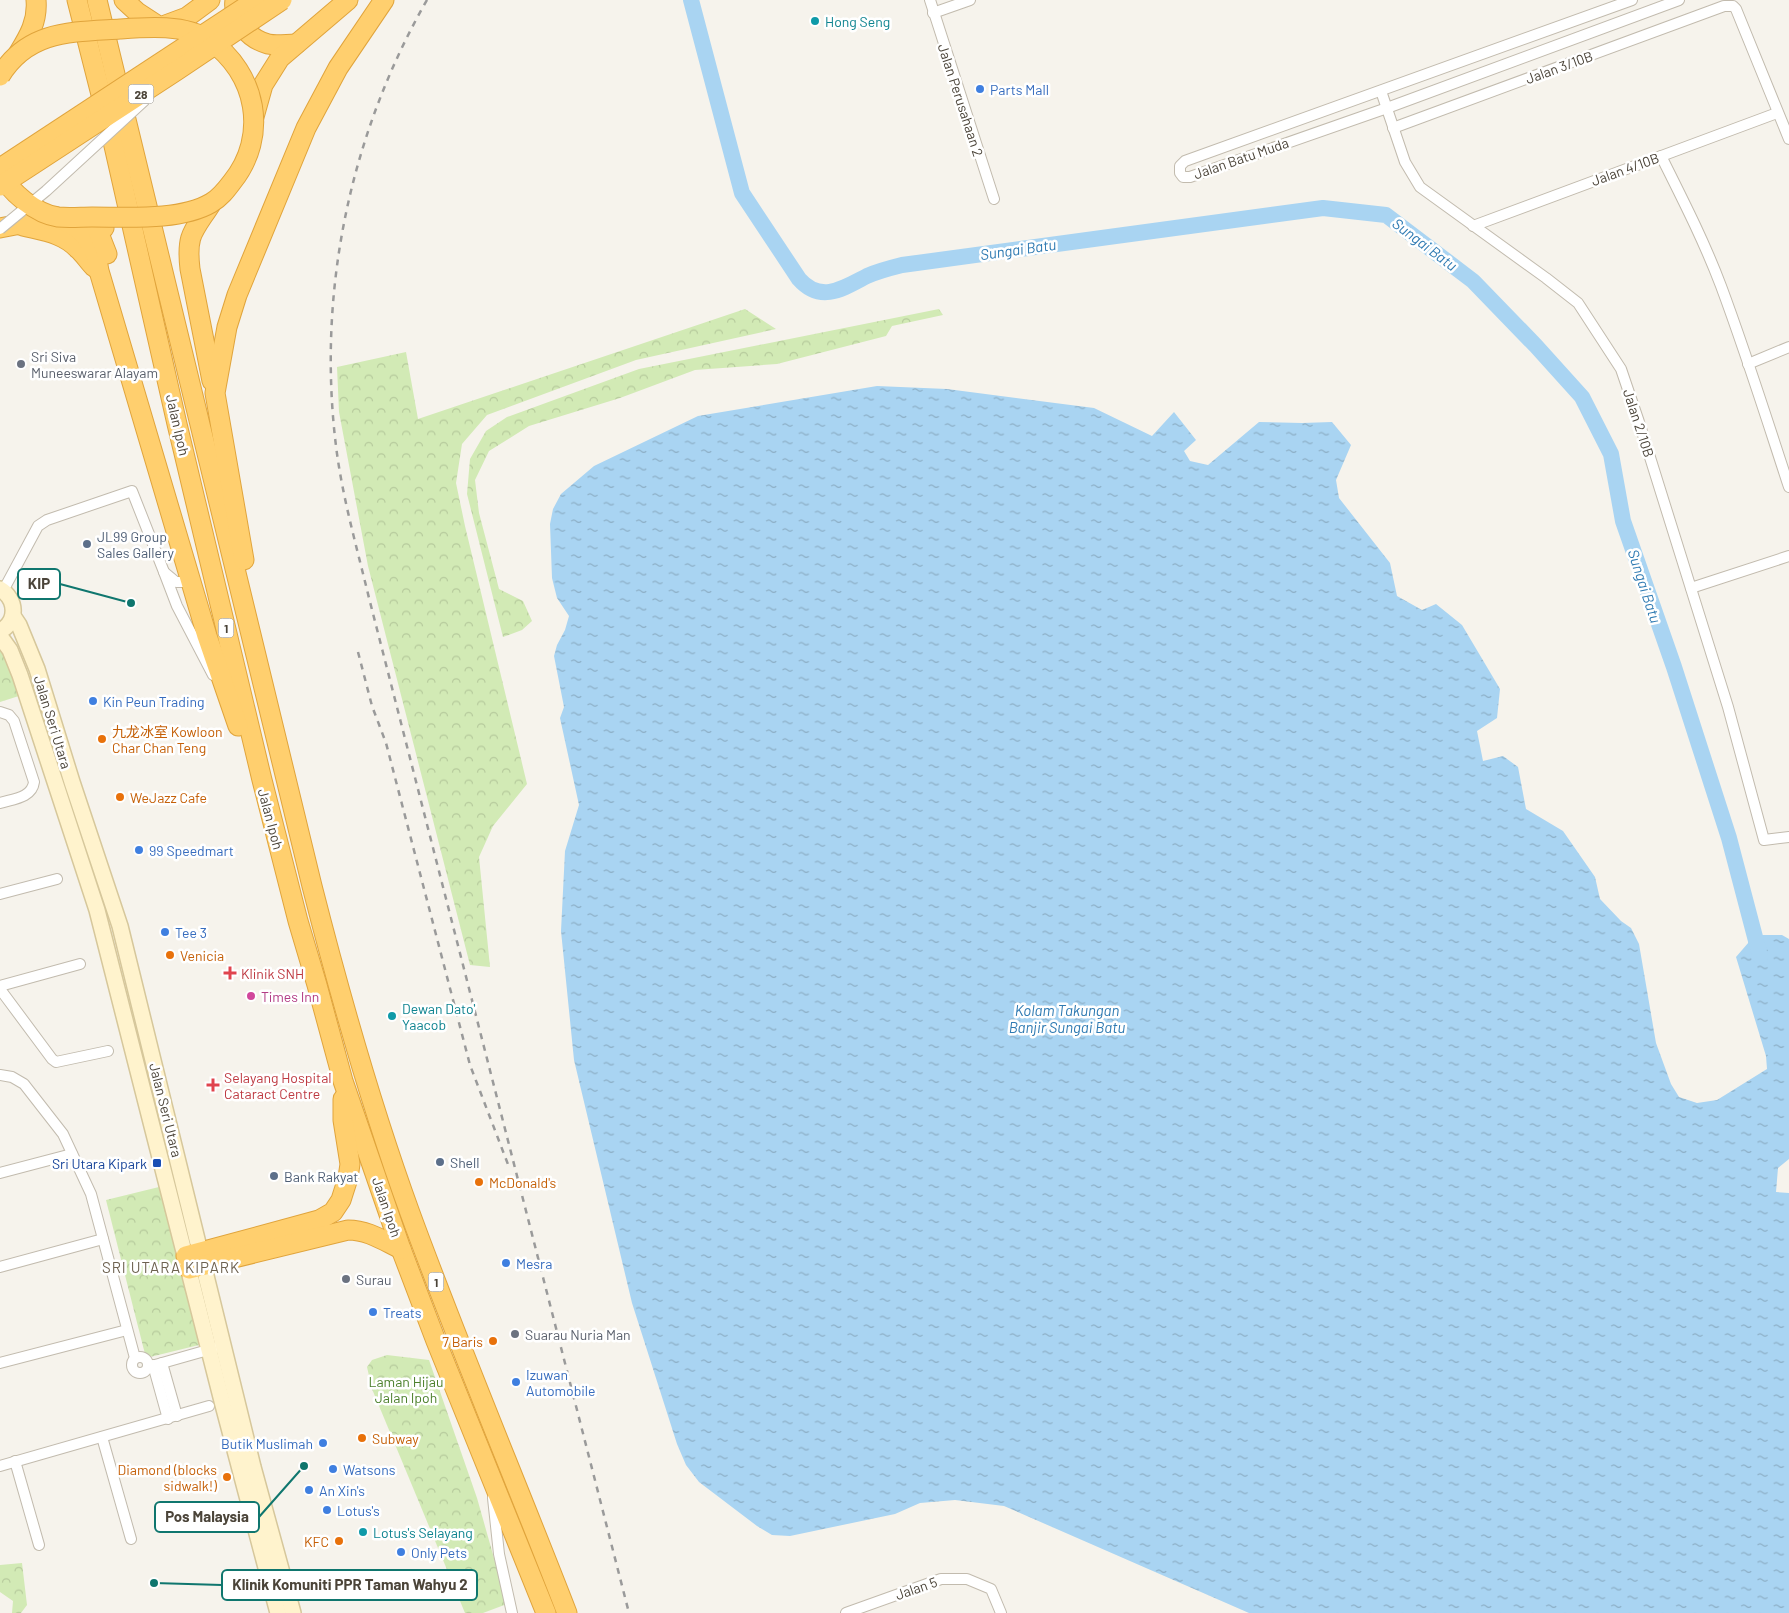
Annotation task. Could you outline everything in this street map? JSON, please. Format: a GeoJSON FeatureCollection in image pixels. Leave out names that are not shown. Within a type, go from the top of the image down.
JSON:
{"type":"FeatureCollection","features":[{"type":"Feature","properties":{"kind":"highway"},"geometry":{"type":"LineString","coordinates":[[0,76],[18,54],[33,27],[36,0]]}},
{"type":"Feature","properties":{"kind":"highway","name":"Jalan Ipoh"},"geometry":{"type":"LineString","coordinates":[[77,0],[114,146],[177,424],[262,780],[298,921],[343,1081],[401,1249],[436,1341],[546,1613]]}},
{"type":"Feature","properties":{"kind":"highway","name":"Jalan Ipoh"},"geometry":{"type":"LineString","coordinates":[[97,0],[329,952],[362,1066],[410,1212],[468,1368],[567,1613]]}},
{"type":"Feature","properties":{"kind":"highway"},"geometry":{"type":"LineString","coordinates":[[124,0],[137,12],[160,27]]}},
{"type":"Feature","properties":{"kind":"highway"},"geometry":{"type":"LineString","coordinates":[[160,27],[187,17],[210,0]]}},
{"type":"Feature","properties":{"kind":"highway"},"geometry":{"type":"LineString","coordinates":[[236,0],[234,7],[239,22],[254,38],[269,44],[296,44]]}},
{"type":"Feature","properties":{"kind":"highway","name":"28"},"geometry":{"type":"LineString","coordinates":[[0,168],[256,0]]}},
{"type":"Feature","properties":{"kind":"highway","name":"28"},"geometry":{"type":"LineString","coordinates":[[0,186],[282,0]]}},
{"type":"Feature","properties":{"kind":"highway"},"geometry":{"type":"LineString","coordinates":[[254,117],[263,85],[280,58],[348,0]]}},
{"type":"Feature","properties":{"kind":"highway"},"geometry":{"type":"LineString","coordinates":[[215,392],[222,350],[238,295],[294,155],[338,68],[384,0]]}},
{"type":"Feature","properties":{"kind":"highway"},"geometry":{"type":"LineString","coordinates":[[18,54],[37,42],[55,34],[160,27],[185,30],[208,39],[224,54],[243,79],[252,103],[254,117],[253,136],[245,164],[223,193],[211,204],[193,230],[188,251]]}},
{"type":"Feature","properties":{"kind":"highway"},"geometry":{"type":"LineString","coordinates":[[0,173],[17,196],[26,203],[57,216],[76,227],[86,237],[96,254],[99,272],[207,636],[235,719],[262,780]]}},
{"type":"Feature","properties":{"kind":"highway"},"geometry":{"type":"LineString","coordinates":[[5,227],[57,216],[183,215],[211,204]]}},
{"type":"Feature","properties":{"kind":"highway"},"geometry":{"type":"LineString","coordinates":[[112,314],[114,281],[110,260],[98,231],[104,228],[182,225],[215,392],[248,580],[285,773]]}},
{"type":"Feature","properties":{"kind":"highway"},"geometry":{"type":"LineString","coordinates":[[5,227],[40,229],[60,236],[79,249],[99,272]]}},
{"type":"Feature","properties":{"kind":"highway"},"geometry":{"type":"LineString","coordinates":[[194,1261],[319,1220],[333,1212],[341,1200],[350,1164],[343,1120],[343,1081]]}},
{"type":"Feature","properties":{"kind":"highway"},"geometry":{"type":"LineString","coordinates":[[194,1261],[348,1230],[359,1230],[368,1233],[401,1249]]}},
{"type":"Feature","properties":{"kind":"street","name":"Jalan Perusahaan 2"},"geometry":{"type":"LineString","coordinates":[[930,0],[994,199]]}},
{"type":"Feature","properties":{"kind":"street"},"geometry":{"type":"LineString","coordinates":[[933,13],[970,0]]}},
{"type":"Feature","properties":{"kind":"street","name":"Jalan Batu Muda"},"geometry":{"type":"LineString","coordinates":[[1632,0],[1185,161],[1180,166],[1180,173],[1183,177],[1190,177],[1387,108],[1679,0]]}},
{"type":"Feature","properties":{"kind":"street","name":"Jalan 3/10B"},"geometry":{"type":"LineString","coordinates":[[1393,128],[1724,6],[1733,6],[1736,9],[1777,113]]}},
{"type":"Feature","properties":{"kind":"street"},"geometry":{"type":"LineString","coordinates":[[5,227],[176,71]]}},
{"type":"Feature","properties":{"kind":"street","name":"Jalan 2/10B"},"geometry":{"type":"LineString","coordinates":[[1381,91],[1405,162],[1420,187],[1578,303],[1621,369],[1728,706],[1764,840],[1789,837]]}},
{"type":"Feature","properties":{"kind":"street"},"geometry":{"type":"LineString","coordinates":[[1777,113],[1789,139]]}},
{"type":"Feature","properties":{"kind":"street","name":"Jalan 4/10B"},"geometry":{"type":"LineString","coordinates":[[1473,226],[1777,113]]}},
{"type":"Feature","properties":{"kind":"street"},"geometry":{"type":"LineString","coordinates":[[1661,156],[1692,219],[1720,285],[1789,487]]}},
{"type":"Feature","properties":{"kind":"street"},"geometry":{"type":"LineString","coordinates":[[1748,364],[1789,347]]}},
{"type":"Feature","properties":{"kind":"street"},"geometry":{"type":"LineString","coordinates":[[1,590],[38,526],[47,520],[132,491],[177,606],[235,719]]}},
{"type":"Feature","properties":{"kind":"street"},"geometry":{"type":"LineString","coordinates":[[1691,588],[1789,556]]}},
{"type":"Feature","properties":{"kind":"street"},"geometry":{"type":"LineString","coordinates":[[164,572],[176,582],[184,582],[190,574]]}},
{"type":"Feature","properties":{"kind":"street","name":"Jalan Seri Utara"},"geometry":{"type":"LineString","coordinates":[[1,590],[12,602],[13,616],[19,625],[37,669],[120,926],[194,1261]]}},
{"type":"Feature","properties":{"kind":"street"},"geometry":{"type":"LineString","coordinates":[[0,631],[10,623],[13,616]]}},
{"type":"Feature","properties":{"kind":"street","name":"Jalan Seri Utara"},"geometry":{"type":"LineString","coordinates":[[0,636],[10,650],[20,675],[97,910],[194,1261],[278,1613]]}},
{"type":"Feature","properties":{"kind":"street"},"geometry":{"type":"LineString","coordinates":[[0,712],[10,715],[14,721],[34,782],[33,789],[28,794],[0,803]]}},
{"type":"Feature","properties":{"kind":"street"},"geometry":{"type":"LineString","coordinates":[[0,894],[57,879]]}},
{"type":"Feature","properties":{"kind":"street"},"geometry":{"type":"LineString","coordinates":[[80,964],[0,988],[56,1062],[108,1051]]}},
{"type":"Feature","properties":{"kind":"street"},"geometry":{"type":"LineString","coordinates":[[0,1075],[12,1077],[24,1084],[63,1134],[91,1194],[135,1358],[132,1365],[135,1372],[143,1372],[154,1365],[216,1348]]}},
{"type":"Feature","properties":{"kind":"street"},"geometry":{"type":"LineString","coordinates":[[0,1173],[72,1154]]}},
{"type":"Feature","properties":{"kind":"street"},"geometry":{"type":"LineString","coordinates":[[0,1267],[103,1240]]}},
{"type":"Feature","properties":{"kind":"street"},"geometry":{"type":"LineString","coordinates":[[0,1364],[127,1330]]}},
{"type":"Feature","properties":{"kind":"street","name":"Jalan Seri Utara"},"geometry":{"type":"LineString","coordinates":[[216,1348],[253,1466],[293,1613]]}},
{"type":"Feature","properties":{"kind":"street"},"geometry":{"type":"LineString","coordinates":[[154,1365],[172,1417]]}},
{"type":"Feature","properties":{"kind":"street"},"geometry":{"type":"LineString","coordinates":[[0,1466],[210,1406]]}},
{"type":"Feature","properties":{"kind":"street"},"geometry":{"type":"LineString","coordinates":[[102,1437],[131,1539]]}},
{"type":"Feature","properties":{"kind":"street"},"geometry":{"type":"LineString","coordinates":[[15,1462],[39,1544]]}},
{"type":"Feature","properties":{"kind":"street"},"geometry":{"type":"LineString","coordinates":[[490,1471],[499,1554],[512,1613]]}},
{"type":"Feature","properties":{"kind":"street","name":"Jalan 5"},"geometry":{"type":"LineString","coordinates":[[846,1613],[941,1579],[967,1579],[991,1589],[1001,1613]]}},
{"type":"Feature","properties":{"kind":"green space"},"geometry":{"type":"Polygon","coordinates":[[[745,309],[776,329],[636,360],[487,415],[462,444],[456,483],[527,784],[493,826],[479,857],[490,967],[470,965],[368,566],[339,412],[337,367],[406,352],[418,419],[745,309]]]}},
{"type":"Feature","properties":{"kind":"green space"},"geometry":{"type":"Polygon","coordinates":[[[939,309],[943,315],[892,326],[886,336],[777,364],[695,370],[620,398],[529,426],[489,451],[475,480],[479,513],[499,589],[523,601],[532,621],[522,630],[503,637],[467,494],[470,459],[486,431],[507,417],[639,369],[939,309]]]}},
{"type":"Feature","properties":{"kind":"green space"},"geometry":{"type":"Polygon","coordinates":[[[0,651],[10,656],[22,695],[0,702],[0,651]]]}},
{"type":"Feature","properties":{"kind":"green space"},"geometry":{"type":"Polygon","coordinates":[[[163,1186],[203,1344],[146,1358],[106,1200],[163,1186]]]}},
{"type":"Feature","properties":{"kind":"green space","name":"Laman Hijau Jalan Ipoh"},"geometry":{"type":"Polygon","coordinates":[[[387,1355],[429,1360],[477,1498],[507,1604],[483,1613],[465,1613],[372,1389],[367,1367],[372,1360],[387,1355]]]}},
{"type":"Feature","properties":{"kind":"green space"},"geometry":{"type":"Polygon","coordinates":[[[22,1563],[27,1605],[21,1613],[12,1613],[13,1601],[0,1592],[0,1565],[22,1563]]]}},
{"type":"Feature","properties":{"kind":"water","name":"Kolam Takungan Banjir Sungai Batu"},"geometry":{"type":"Polygon","coordinates":[[[877,386],[947,389],[1094,408],[1152,436],[1174,412],[1196,440],[1184,451],[1190,461],[1208,465],[1259,422],[1332,422],[1351,445],[1336,480],[1339,498],[1390,563],[1397,596],[1422,610],[1436,604],[1462,625],[1500,689],[1497,718],[1477,731],[1483,761],[1503,756],[1518,767],[1526,809],[1563,831],[1595,877],[1600,899],[1621,921],[1631,928],[1639,944],[1656,1043],[1671,1084],[1679,1097],[1697,1103],[1717,1100],[1767,1069],[1766,1056],[1736,957],[1755,935],[1782,935],[1789,939],[1789,1159],[1778,1168],[1776,1192],[1789,1193],[1789,1613],[1249,1613],[1004,1506],[955,1500],[920,1503],[895,1514],[790,1536],[772,1535],[757,1526],[699,1482],[686,1465],[677,1444],[632,1303],[574,1060],[561,931],[565,851],[579,805],[560,718],[564,707],[554,656],[569,616],[557,598],[552,578],[550,524],[553,509],[561,494],[594,466],[698,416],[877,386]]]}},
{"type":"Feature","properties":{"kind":"waterway","name":"Sungai Batu"},"geometry":{"type":"LineString","coordinates":[[691,0],[742,193],[799,279],[807,287],[816,291],[824,292],[841,289],[867,276],[902,265],[1323,208],[1386,215],[1473,281],[1582,397],[1611,454],[1623,521],[1674,667],[1729,838],[1760,956]]}},
{"type":"Feature","properties":{"kind":"railway"},"geometry":{"type":"LineString","coordinates":[[427,0],[400,51],[378,105],[359,159],[346,216],[336,273],[331,330],[331,388],[336,446],[346,503],[369,598],[629,1613]]}},
{"type":"Feature","properties":{"kind":"railway"},"geometry":{"type":"LineString","coordinates":[[358,652],[372,706],[386,743],[470,1065],[509,1167]]}},
{"type":"Feature","properties":{"kind":"place","name":"Hong Seng"},"geometry":{"type":"Point","coordinates":[815,21]}},
{"type":"Feature","properties":{"kind":"place","name":"Parts Mall"},"geometry":{"type":"Point","coordinates":[980,89]}},
{"type":"Feature","properties":{"kind":"place","name":"Sri Siva Muneeswarar Alayam"},"geometry":{"type":"Point","coordinates":[21,364]}},
{"type":"Feature","properties":{"kind":"place","name":"JL99 Group Sales Gallery"},"geometry":{"type":"Point","coordinates":[87,544]}},
{"type":"Feature","properties":{"kind":"place","name":"KIP"},"geometry":{"type":"Point","coordinates":[131,603]}},
{"type":"Feature","properties":{"kind":"place","name":"Kin Peun Trading"},"geometry":{"type":"Point","coordinates":[93,701]}},
{"type":"Feature","properties":{"kind":"place","name":"九龙冰室 Kowloon Char Chan Teng"},"geometry":{"type":"Point","coordinates":[102,739]}},
{"type":"Feature","properties":{"kind":"place","name":"WeJazz Cafe"},"geometry":{"type":"Point","coordinates":[120,797]}},
{"type":"Feature","properties":{"kind":"place","name":"99 Speedmart"},"geometry":{"type":"Point","coordinates":[139,850]}},
{"type":"Feature","properties":{"kind":"place","name":"Tee 3"},"geometry":{"type":"Point","coordinates":[165,932]}},
{"type":"Feature","properties":{"kind":"place","name":"Venicia"},"geometry":{"type":"Point","coordinates":[170,955]}},
{"type":"Feature","properties":{"kind":"place","name":"Klinik SNH"},"geometry":{"type":"Point","coordinates":[230,973]}},
{"type":"Feature","properties":{"kind":"place","name":"Times Inn"},"geometry":{"type":"Point","coordinates":[251,996]}},
{"type":"Feature","properties":{"kind":"place","name":"Dewan Dato' Yaacob"},"geometry":{"type":"Point","coordinates":[392,1016]}},
{"type":"Feature","properties":{"kind":"place","name":"Selayang Hospital Cataract Centre"},"geometry":{"type":"Point","coordinates":[213,1085]}},
{"type":"Feature","properties":{"kind":"place","name":"Shell"},"geometry":{"type":"Point","coordinates":[440,1162]}},
{"type":"Feature","properties":{"kind":"place","name":"Sri Utara Kipark"},"geometry":{"type":"Point","coordinates":[157,1163]}},
{"type":"Feature","properties":{"kind":"place","name":"Bank Rakyat"},"geometry":{"type":"Point","coordinates":[274,1176]}},
{"type":"Feature","properties":{"kind":"place","name":"McDonald's"},"geometry":{"type":"Point","coordinates":[479,1182]}},
{"type":"Feature","properties":{"kind":"place","name":"Mesra"},"geometry":{"type":"Point","coordinates":[506,1263]}},
{"type":"Feature","properties":{"kind":"place","name":"Surau"},"geometry":{"type":"Point","coordinates":[346,1279]}},
{"type":"Feature","properties":{"kind":"place","name":"Treats"},"geometry":{"type":"Point","coordinates":[373,1312]}},
{"type":"Feature","properties":{"kind":"place","name":"Suarau Nuria Man"},"geometry":{"type":"Point","coordinates":[515,1334]}},
{"type":"Feature","properties":{"kind":"place","name":"7 Baris"},"geometry":{"type":"Point","coordinates":[493,1341]}},
{"type":"Feature","properties":{"kind":"place","name":"Izuwan Automobile"},"geometry":{"type":"Point","coordinates":[516,1382]}},
{"type":"Feature","properties":{"kind":"place","name":"Subway"},"geometry":{"type":"Point","coordinates":[362,1438]}},
{"type":"Feature","properties":{"kind":"place","name":"Butik Muslimah"},"geometry":{"type":"Point","coordinates":[323,1443]}},
{"type":"Feature","properties":{"kind":"place","name":"Pos Malaysia"},"geometry":{"type":"Point","coordinates":[304,1466]}},
{"type":"Feature","properties":{"kind":"place","name":"Watsons"},"geometry":{"type":"Point","coordinates":[333,1469]}},
{"type":"Feature","properties":{"kind":"place","name":"Diamond (blocks sidwalk!)"},"geometry":{"type":"Point","coordinates":[227,1477]}},
{"type":"Feature","properties":{"kind":"place","name":"An Xin's"},"geometry":{"type":"Point","coordinates":[309,1490]}},
{"type":"Feature","properties":{"kind":"place","name":"Lotus's"},"geometry":{"type":"Point","coordinates":[327,1510]}},
{"type":"Feature","properties":{"kind":"place","name":"Lotus's Selayang"},"geometry":{"type":"Point","coordinates":[363,1532]}},
{"type":"Feature","properties":{"kind":"place","name":"KFC"},"geometry":{"type":"Point","coordinates":[339,1541]}},
{"type":"Feature","properties":{"kind":"place","name":"Only Pets"},"geometry":{"type":"Point","coordinates":[401,1552]}},
{"type":"Feature","properties":{"kind":"place","name":"Klinik Komuniti PPR Taman Wahyu 2"},"geometry":{"type":"Point","coordinates":[154,1583]}},
{"type":"Feature","properties":{"kind":"district","name":"SRI UTARA KIPARK"},"geometry":{"type":"Point","coordinates":[171,1267]}}]}
